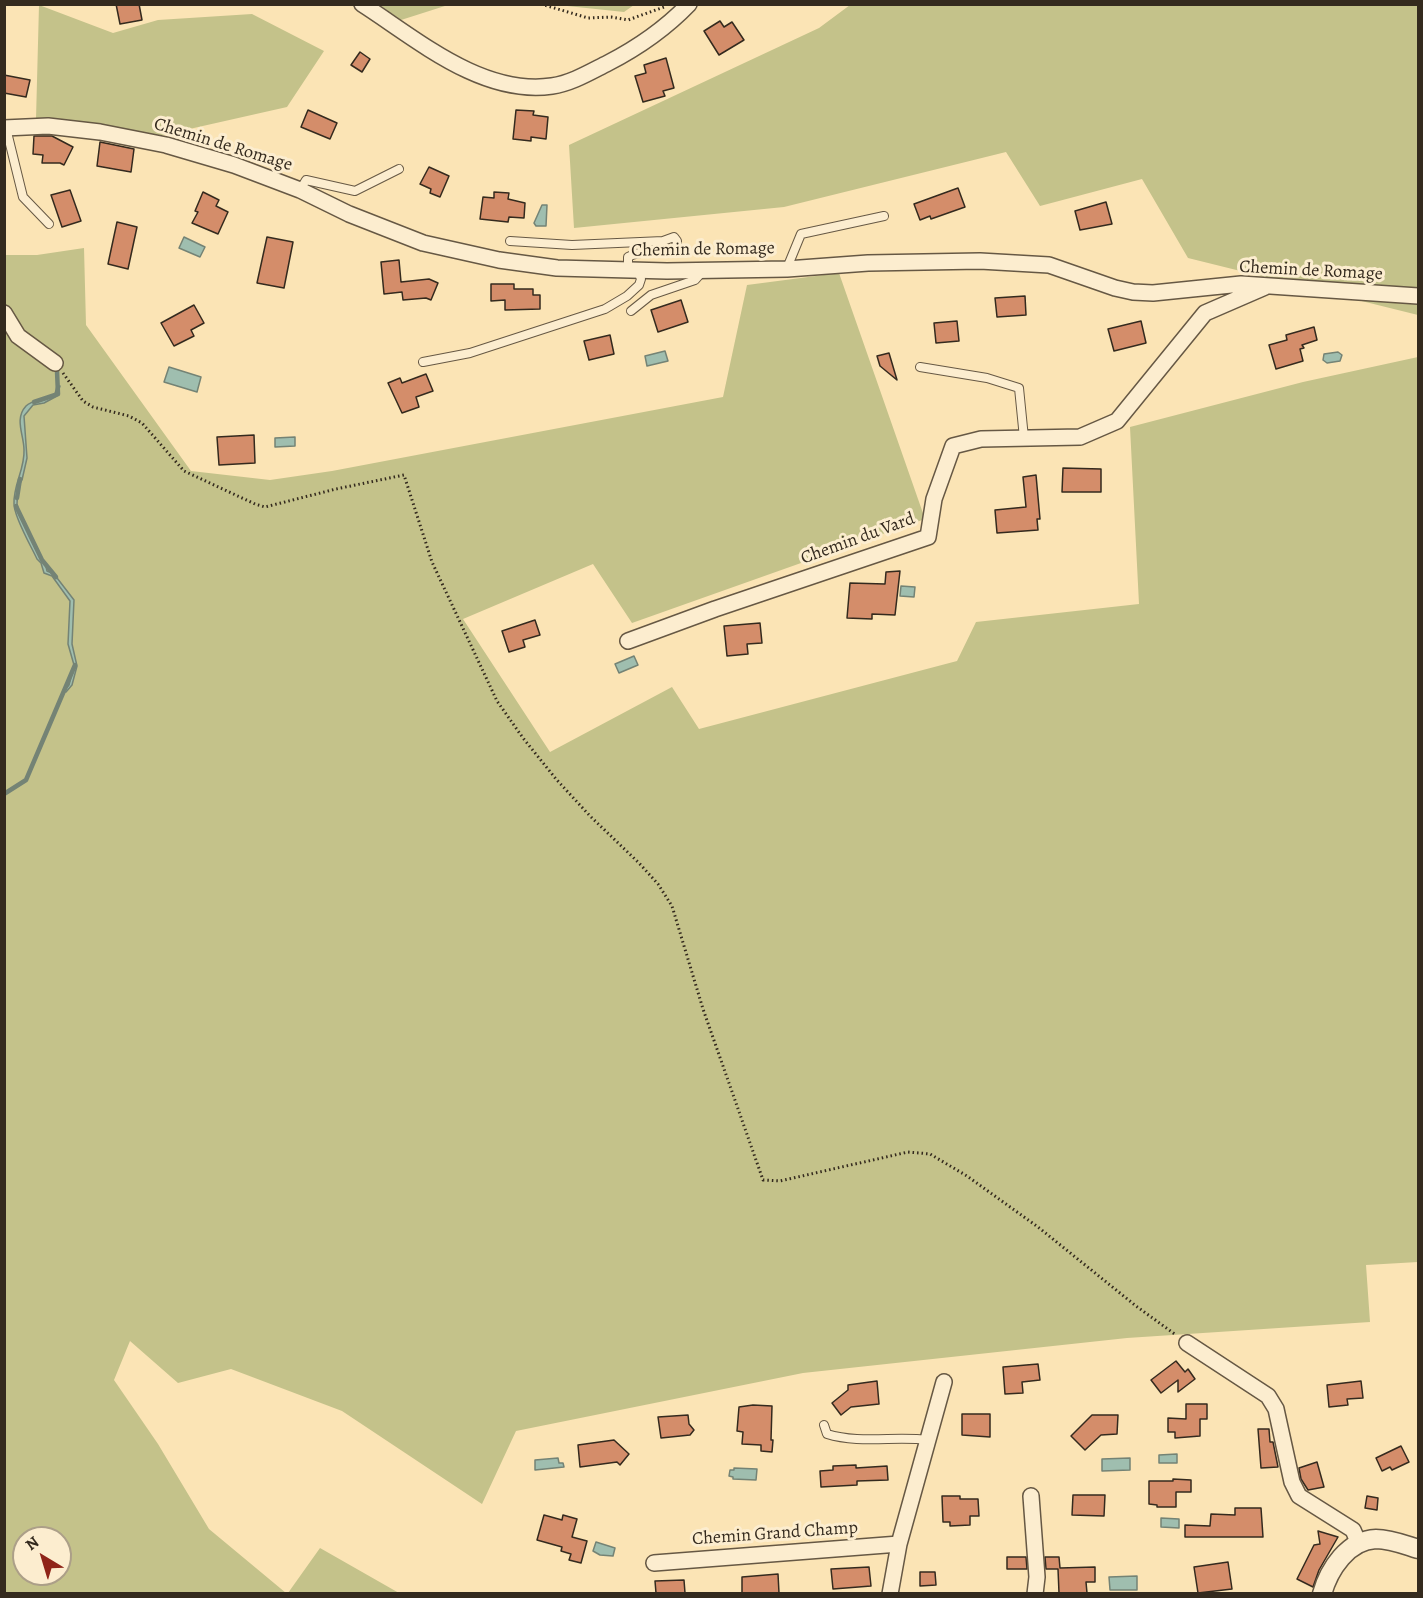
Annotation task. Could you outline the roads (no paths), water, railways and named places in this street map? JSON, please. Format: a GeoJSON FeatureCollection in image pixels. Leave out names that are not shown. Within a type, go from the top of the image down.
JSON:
{"type":"FeatureCollection","features":[{"type":"Feature","properties":{"kind":"street"},"geometry":{"type":"LineString","coordinates":[[362,4],[460,66],[495,81],[542,87],[568,82],[624,54],[668,26],[689,4]]}},
{"type":"Feature","properties":{"kind":"street","name":"Chemin de Romage"},"geometry":{"type":"LineString","coordinates":[[5,128],[48,126],[100,132],[166,145],[234,165],[300,190],[350,214],[423,243],[499,260],[557,268],[639,271],[787,269],[868,263],[1018,262],[1049,265],[1133,292],[1153,293],[1240,284],[1357,294],[1419,296]]}},
{"type":"Feature","properties":{"kind":"street","name":"Chemin du Vard"},"geometry":{"type":"LineString","coordinates":[[628,641],[928,537],[934,499],[953,446],[981,439],[1080,437],[1117,421],[1204,313],[1271,285]]}},
{"type":"Feature","properties":{"kind":"street"},"geometry":{"type":"LineString","coordinates":[[4,313],[18,336],[55,363]]}},
{"type":"Feature","properties":{"kind":"street"},"geometry":{"type":"LineString","coordinates":[[1187,1343],[1268,1395],[1276,1409],[1292,1482],[1299,1496],[1353,1530],[1359,1544]]}},
{"type":"Feature","properties":{"kind":"street"},"geometry":{"type":"LineString","coordinates":[[890,1593],[899,1544],[944,1382]]}},
{"type":"Feature","properties":{"kind":"street"},"geometry":{"type":"LineString","coordinates":[[1031,1496],[1037,1577],[1035,1593]]}},
{"type":"Feature","properties":{"kind":"street"},"geometry":{"type":"LineString","coordinates":[[1322,1593],[1339,1560],[1359,1544],[1375,1539],[1419,1549]]}},
{"type":"Feature","properties":{"kind":"street","name":"Chemin Grand Champ"},"geometry":{"type":"LineString","coordinates":[[654,1563],[899,1544]]}},
{"type":"Feature","properties":{"kind":"lane"},"geometry":{"type":"LineString","coordinates":[[5,128],[23,197],[49,224]]}},
{"type":"Feature","properties":{"kind":"lane"},"geometry":{"type":"LineString","coordinates":[[300,190],[306,180],[355,191],[399,169]]}},
{"type":"Feature","properties":{"kind":"lane"},"geometry":{"type":"LineString","coordinates":[[787,269],[801,234],[884,216]]}},
{"type":"Feature","properties":{"kind":"lane"},"geometry":{"type":"LineString","coordinates":[[423,362],[470,353],[605,309],[627,296],[639,285],[641,279],[639,271],[628,267],[628,257],[637,253],[670,251],[676,247],[677,240],[674,237],[663,241],[572,245],[510,241]]}},
{"type":"Feature","properties":{"kind":"lane"},"geometry":{"type":"LineString","coordinates":[[631,311],[651,295],[695,280],[704,270]]}},
{"type":"Feature","properties":{"kind":"lane"},"geometry":{"type":"LineString","coordinates":[[920,367],[987,378],[1019,388],[1024,439]]}},
{"type":"Feature","properties":{"kind":"lane"},"geometry":{"type":"LineString","coordinates":[[824,1425],[827,1434],[843,1439],[908,1437],[928,1440]]}},
{"type":"Feature","properties":{"kind":"waterway"},"geometry":{"type":"LineString","coordinates":[[34,402],[58,394],[57,371]]}},
{"type":"Feature","properties":{"kind":"waterway"},"geometry":{"type":"LineString","coordinates":[[17,498],[20,479]]}},
{"type":"Feature","properties":{"kind":"waterway"},"geometry":{"type":"LineString","coordinates":[[16,506],[42,560],[56,577]]}},
{"type":"Feature","properties":{"kind":"waterway"},"geometry":{"type":"LineString","coordinates":[[4,794],[26,780],[75,665]]}}]}
